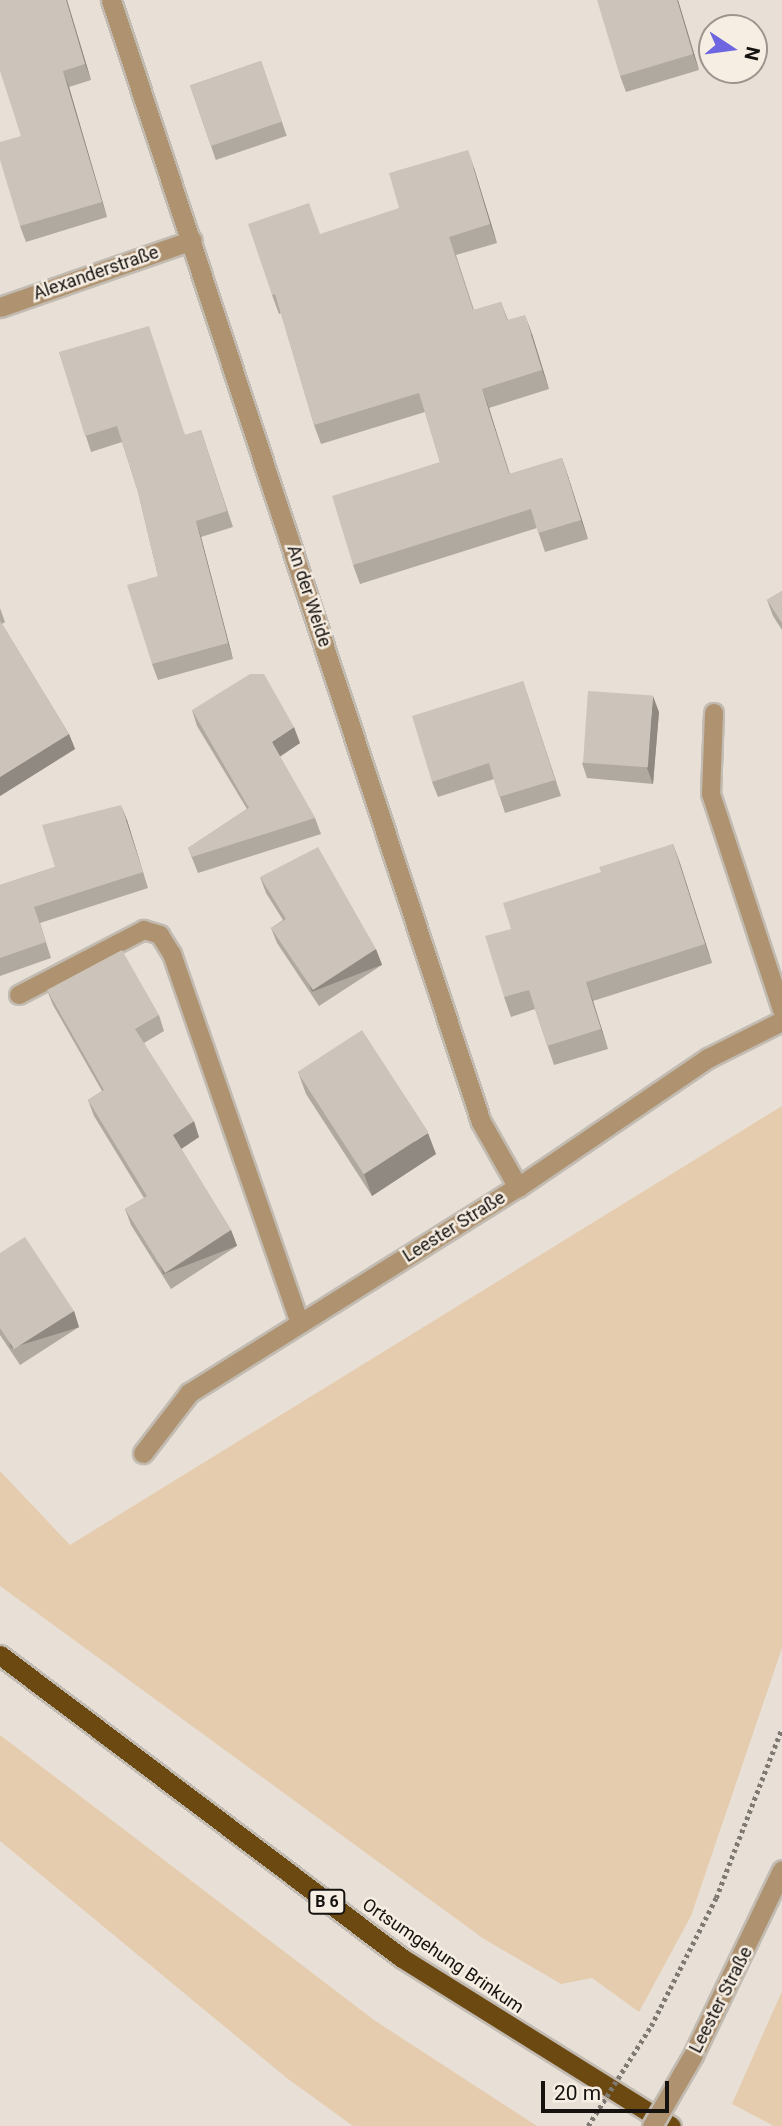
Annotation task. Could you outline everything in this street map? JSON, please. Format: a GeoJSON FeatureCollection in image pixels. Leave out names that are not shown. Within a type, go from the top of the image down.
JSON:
{"type":"FeatureCollection","features":[{"type":"Feature","properties":{"kind":"highway","name":"Ortsumgehung Brinkum"},"geometry":{"type":"LineString","coordinates":[[0,1655],[402,1958],[671,2126]]}},
{"type":"Feature","properties":{"kind":"street","name":"An der Weide"},"geometry":{"type":"LineString","coordinates":[[111,0],[481,1122],[518,1187]]}},
{"type":"Feature","properties":{"kind":"street","name":"Alexanderstraße"},"geometry":{"type":"LineString","coordinates":[[0,307],[192,240]]}},
{"type":"Feature","properties":{"kind":"street","name":"Leester Straße"},"geometry":{"type":"LineString","coordinates":[[143,1453],[190,1393],[518,1187],[708,1058],[782,1021]]}},
{"type":"Feature","properties":{"kind":"street","name":"Leester Straße"},"geometry":{"type":"LineString","coordinates":[[652,2126],[692,2054],[782,1870]]}},
{"type":"Feature","properties":{"kind":"lane"},"geometry":{"type":"LineString","coordinates":[[714,713],[711,794],[782,1010]]}},
{"type":"Feature","properties":{"kind":"lane"},"geometry":{"type":"LineString","coordinates":[[19,995],[144,930],[160,935],[172,954],[300,1323]]}},
{"type":"Feature","properties":{"kind":"path"},"geometry":{"type":"LineString","coordinates":[[588,2126],[651,2026],[716,1898],[782,1728]]}},
{"type":"Feature","properties":{"kind":"shaded area"},"geometry":{"type":"Polygon","coordinates":[[[782,1106],[782,1648],[691,1916],[639,2012],[592,1978],[561,1984],[484,1939],[0,1586],[0,1471],[70,1545],[782,1106]]]}},
{"type":"Feature","properties":{"kind":"shaded area"},"geometry":{"type":"Polygon","coordinates":[[[0,1735],[374,2020],[537,2126],[353,2126],[288,2079],[0,1841],[0,1735]]]}},
{"type":"Feature","properties":{"kind":"shaded area"},"geometry":{"type":"Polygon","coordinates":[[[782,1991],[782,2126],[774,2126],[732,2104],[782,1991]]]}},
{"type":"Feature","properties":{"kind":"building"},"geometry":{"type":"Polygon","coordinates":[[[0,0],[66,0],[85,64],[63,71],[102,202],[20,226],[0,160],[0,142],[21,136],[0,71],[0,0]]]}},
{"type":"Feature","properties":{"kind":"building"},"geometry":{"type":"Polygon","coordinates":[[[597,0],[677,0],[693,54],[620,76],[597,0]]]}},
{"type":"Feature","properties":{"kind":"building"},"geometry":{"type":"Polygon","coordinates":[[[261,61],[282,122],[211,146],[190,85],[261,61]]]}},
{"type":"Feature","properties":{"kind":"building"},"geometry":{"type":"Polygon","coordinates":[[[468,150],[490,224],[449,237],[473,310],[501,302],[507,320],[525,315],[542,370],[482,389],[509,474],[562,458],[581,520],[538,533],[531,509],[353,565],[332,496],[440,462],[419,393],[314,425],[275,294],[272,295],[248,224],[309,203],[320,234],[399,208],[389,173],[468,150]]]}},
{"type":"Feature","properties":{"kind":"building"},"geometry":{"type":"Polygon","coordinates":[[[149,326],[185,435],[201,430],[227,511],[196,521],[228,643],[152,664],[127,585],[158,576],[138,492],[117,426],[85,436],[59,352],[149,326]]]}},
{"type":"Feature","properties":{"kind":"building"},"geometry":{"type":"Polygon","coordinates":[[[782,591],[782,623],[767,600],[782,591]]]}},
{"type":"Feature","properties":{"kind":"building"},"geometry":{"type":"Polygon","coordinates":[[[0,621],[69,734],[0,777],[0,621]]]}},
{"type":"Feature","properties":{"kind":"building"},"geometry":{"type":"Polygon","coordinates":[[[250,674],[264,674],[294,727],[272,742],[315,818],[192,857],[188,848],[249,808],[192,710],[250,674]]]}},
{"type":"Feature","properties":{"kind":"building"},"geometry":{"type":"Polygon","coordinates":[[[523,681],[555,780],[499,797],[489,763],[432,782],[412,716],[523,681]]]}},
{"type":"Feature","properties":{"kind":"building"},"geometry":{"type":"Polygon","coordinates":[[[588,691],[653,696],[648,767],[583,763],[588,691]]]}},
{"type":"Feature","properties":{"kind":"building"},"geometry":{"type":"Polygon","coordinates":[[[121,805],[143,872],[34,907],[46,942],[0,958],[0,885],[55,867],[42,825],[121,805]]]}},
{"type":"Feature","properties":{"kind":"building"},"geometry":{"type":"Polygon","coordinates":[[[673,844],[705,944],[586,982],[601,1029],[547,1046],[529,990],[504,997],[485,936],[511,929],[503,903],[601,872],[599,867],[673,844]]]}},
{"type":"Feature","properties":{"kind":"building"},"geometry":{"type":"Polygon","coordinates":[[[318,847],[376,949],[313,990],[271,928],[286,919],[260,877],[318,847]]]}},
{"type":"Feature","properties":{"kind":"building"},"geometry":{"type":"Polygon","coordinates":[[[122,950],[159,1015],[135,1029],[194,1121],[173,1135],[231,1230],[165,1273],[125,1209],[147,1196],[88,1100],[104,1090],[47,990],[122,950]]]}},
{"type":"Feature","properties":{"kind":"building"},"geometry":{"type":"Polygon","coordinates":[[[362,1030],[428,1132],[364,1174],[297,1072],[362,1030]]]}},
{"type":"Feature","properties":{"kind":"building"},"geometry":{"type":"Polygon","coordinates":[[[25,1237],[74,1311],[14,1349],[0,1328],[0,1253],[25,1237]]]}}]}
